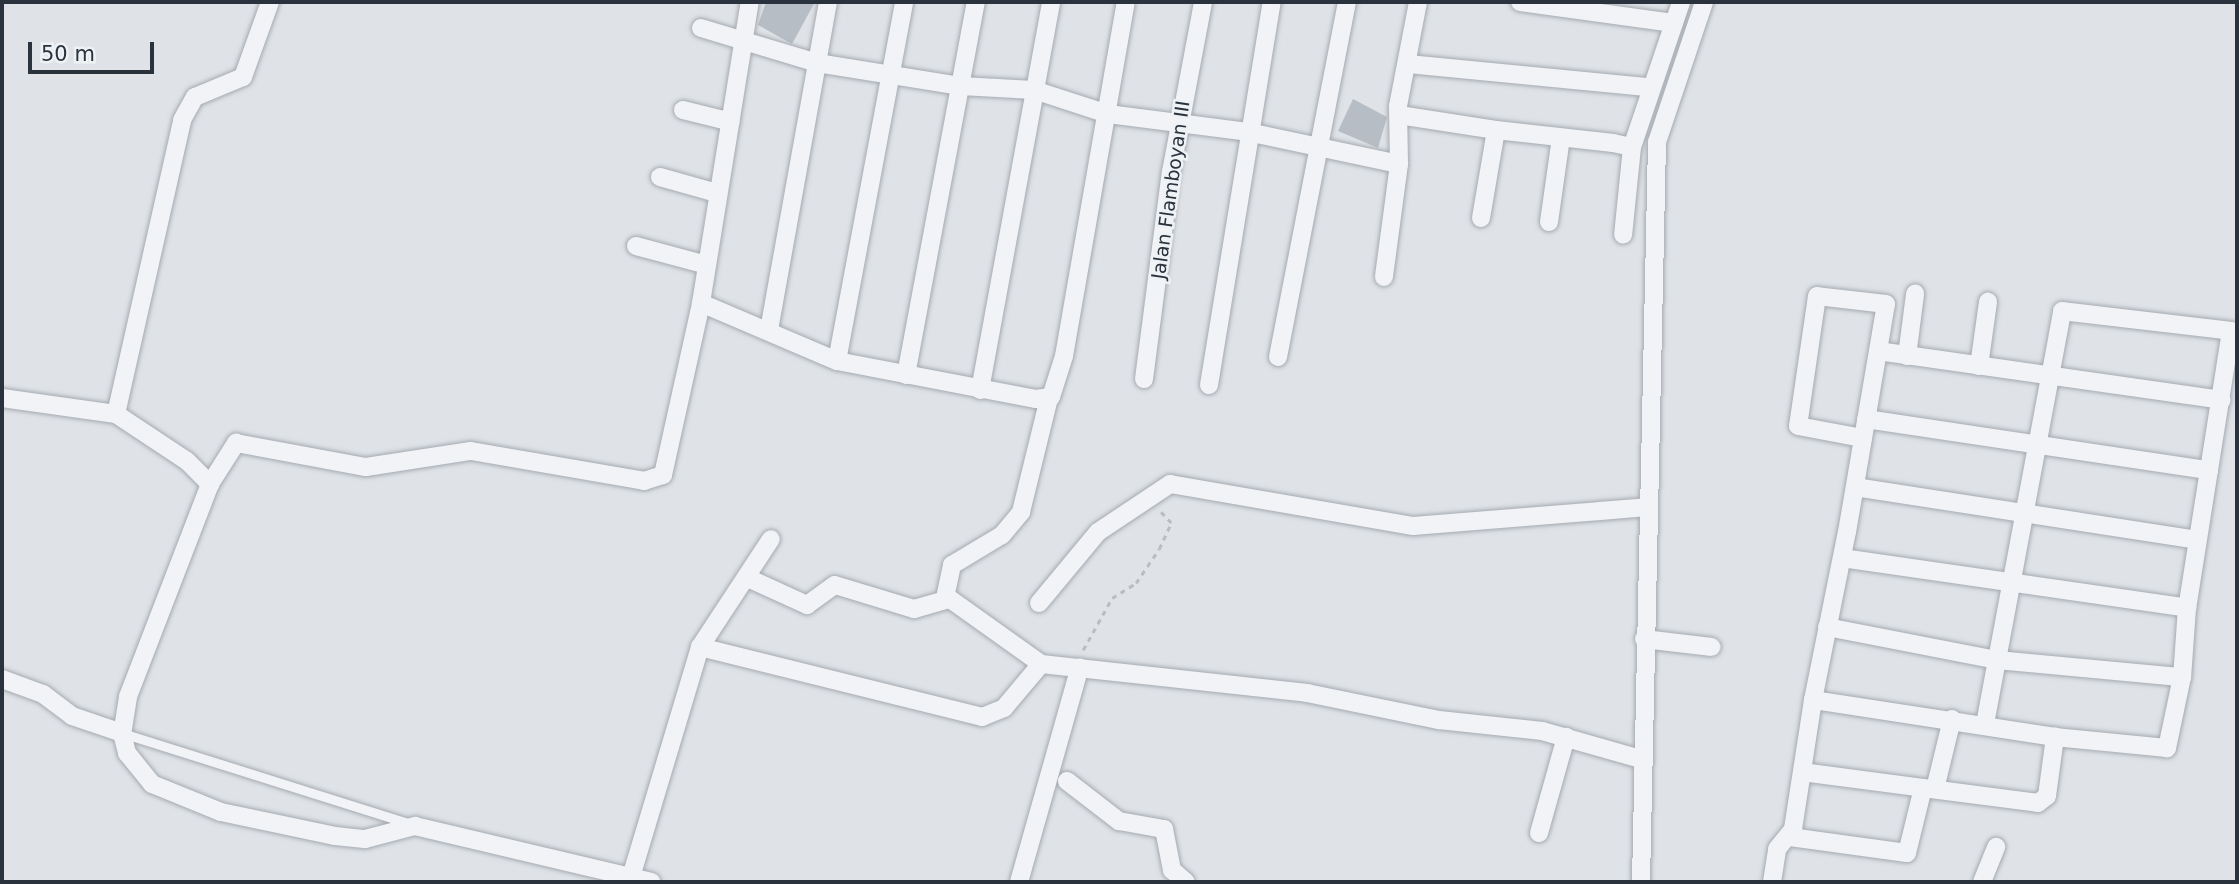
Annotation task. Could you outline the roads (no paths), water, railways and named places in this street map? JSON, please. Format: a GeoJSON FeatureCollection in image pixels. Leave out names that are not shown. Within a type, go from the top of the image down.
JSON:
{"type":"FeatureCollection","features":[{"type":"Feature","properties":{"kind":"street"},"geometry":{"type":"LineString","coordinates":[[116,414],[182,120],[195,97],[243,77],[271,2]]}},
{"type":"Feature","properties":{"kind":"street"},"geometry":{"type":"LineString","coordinates":[[651,882],[415,826],[365,839],[221,812],[152,784],[133,766],[122,733],[128,697],[213,477],[228,448],[239,443],[366,467],[450,452],[506,454],[656,480],[668,461],[701,303],[704,264],[745,43],[750,2]]}},
{"type":"Feature","properties":{"kind":"street"},"geometry":{"type":"LineString","coordinates":[[769,330],[828,2]]}},
{"type":"Feature","properties":{"kind":"street"},"geometry":{"type":"LineString","coordinates":[[837,360],[893,73],[904,2]]}},
{"type":"Feature","properties":{"kind":"street"},"geometry":{"type":"LineString","coordinates":[[906,375],[976,2]]}},
{"type":"Feature","properties":{"kind":"street"},"geometry":{"type":"LineString","coordinates":[[980,390],[1051,2]]}},
{"type":"Feature","properties":{"kind":"street"},"geometry":{"type":"LineString","coordinates":[[945,598],[952,565],[1002,534],[1021,512],[1049,398],[1064,355],[1126,2]]}},
{"type":"Feature","properties":{"kind":"street","name":"Jalan Flamboyan III"},"geometry":{"type":"LineString","coordinates":[[1144,379],[1178,125],[1203,2]]}},
{"type":"Feature","properties":{"kind":"street"},"geometry":{"type":"LineString","coordinates":[[1209,386],[1248,132],[1272,2]]}},
{"type":"Feature","properties":{"kind":"street"},"geometry":{"type":"LineString","coordinates":[[1278,357],[1347,2]]}},
{"type":"Feature","properties":{"kind":"street"},"geometry":{"type":"LineString","coordinates":[[1384,277],[1399,164],[1399,115],[1418,2]]}},
{"type":"Feature","properties":{"kind":"street"},"geometry":{"type":"LineString","coordinates":[[1520,2],[1674,23]]}},
{"type":"Feature","properties":{"kind":"street"},"geometry":{"type":"LineString","coordinates":[[1623,235],[1644,140],[1649,87],[1681,2]]}},
{"type":"Feature","properties":{"kind":"street"},"geometry":{"type":"LineString","coordinates":[[1641,882],[1641,759],[1653,290],[1644,140],[1704,2]]}},
{"type":"Feature","properties":{"kind":"street"},"geometry":{"type":"LineString","coordinates":[[701,28],[817,63],[893,73],[961,86],[1034,90],[1108,114],[1248,132],[1399,164]]}},
{"type":"Feature","properties":{"kind":"street"},"geometry":{"type":"LineString","coordinates":[[1408,64],[1649,87]]}},
{"type":"Feature","properties":{"kind":"street"},"geometry":{"type":"LineString","coordinates":[[683,110],[731,122]]}},
{"type":"Feature","properties":{"kind":"street"},"geometry":{"type":"LineString","coordinates":[[1399,115],[1561,138],[1644,140]]}},
{"type":"Feature","properties":{"kind":"street"},"geometry":{"type":"LineString","coordinates":[[1481,218],[1496,130]]}},
{"type":"Feature","properties":{"kind":"street"},"geometry":{"type":"LineString","coordinates":[[1549,222],[1561,138]]}},
{"type":"Feature","properties":{"kind":"street"},"geometry":{"type":"LineString","coordinates":[[660,177],[718,193]]}},
{"type":"Feature","properties":{"kind":"street"},"geometry":{"type":"LineString","coordinates":[[636,246],[704,264]]}},
{"type":"Feature","properties":{"kind":"street"},"geometry":{"type":"LineString","coordinates":[[1907,355],[1915,294]]}},
{"type":"Feature","properties":{"kind":"street"},"geometry":{"type":"LineString","coordinates":[[1772,882],[1777,849],[1790,836],[1813,700],[1855,487],[1886,304],[1818,296],[1798,426],[1863,438]]}},
{"type":"Feature","properties":{"kind":"street"},"geometry":{"type":"LineString","coordinates":[[1979,366],[1988,302]]}},
{"type":"Feature","properties":{"kind":"street"},"geometry":{"type":"LineString","coordinates":[[701,303],[837,360],[980,390],[1049,398]]}},
{"type":"Feature","properties":{"kind":"street"},"geometry":{"type":"LineString","coordinates":[[1813,700],[1985,724],[2055,737],[2167,748],[2182,677],[2187,608],[2231,331],[2062,311],[1985,724]]}},
{"type":"Feature","properties":{"kind":"street"},"geometry":{"type":"LineString","coordinates":[[1878,351],[2222,400]]}},
{"type":"Feature","properties":{"kind":"street"},"geometry":{"type":"LineString","coordinates":[[2,398],[116,414],[213,477]]}},
{"type":"Feature","properties":{"kind":"street"},"geometry":{"type":"LineString","coordinates":[[1866,419],[2036,448],[2209,470]]}},
{"type":"Feature","properties":{"kind":"street"},"geometry":{"type":"LineString","coordinates":[[1039,603],[1098,532],[1138,502],[1170,484],[1192,483],[1413,526],[1647,507]]}},
{"type":"Feature","properties":{"kind":"street"},"geometry":{"type":"LineString","coordinates":[[1855,487],[2024,518],[2197,540]]}},
{"type":"Feature","properties":{"kind":"street"},"geometry":{"type":"LineString","coordinates":[[631,877],[700,647],[750,579],[771,539]]}},
{"type":"Feature","properties":{"kind":"street"},"geometry":{"type":"LineString","coordinates":[[1842,558],[2011,586],[2187,608]]}},
{"type":"Feature","properties":{"kind":"street"},"geometry":{"type":"LineString","coordinates":[[750,579],[807,606],[835,585],[914,609],[945,598]]}},
{"type":"Feature","properties":{"kind":"street"},"geometry":{"type":"LineString","coordinates":[[945,598],[1041,664],[1294,691],[1566,737],[1641,759]]}},
{"type":"Feature","properties":{"kind":"street"},"geometry":{"type":"LineString","coordinates":[[1827,627],[1997,660],[2182,677]]}},
{"type":"Feature","properties":{"kind":"street"},"geometry":{"type":"LineString","coordinates":[[1644,639],[1712,647]]}},
{"type":"Feature","properties":{"kind":"street"},"geometry":{"type":"LineString","coordinates":[[700,647],[982,717],[1004,708],[1041,664]]}},
{"type":"Feature","properties":{"kind":"street"},"geometry":{"type":"LineString","coordinates":[[1019,882],[1080,667]]}},
{"type":"Feature","properties":{"kind":"street"},"geometry":{"type":"LineString","coordinates":[[2,679],[43,694],[72,716],[122,733]]}},
{"type":"Feature","properties":{"kind":"street"},"geometry":{"type":"LineString","coordinates":[[1790,836],[1909,853],[1952,719]]}},
{"type":"Feature","properties":{"kind":"street"},"geometry":{"type":"LineString","coordinates":[[1539,833],[1566,737]]}},
{"type":"Feature","properties":{"kind":"street"},"geometry":{"type":"LineString","coordinates":[[1801,772],[2041,802],[2055,737]]}},
{"type":"Feature","properties":{"kind":"street"},"geometry":{"type":"LineString","coordinates":[[1067,781],[1119,821],[1164,829],[1172,870],[1186,882]]}},
{"type":"Feature","properties":{"kind":"street"},"geometry":{"type":"LineString","coordinates":[[1982,882],[1996,848]]}},
{"type":"Feature","properties":{"kind":"lane"},"geometry":{"type":"LineString","coordinates":[[122,733],[415,826]]}}]}
